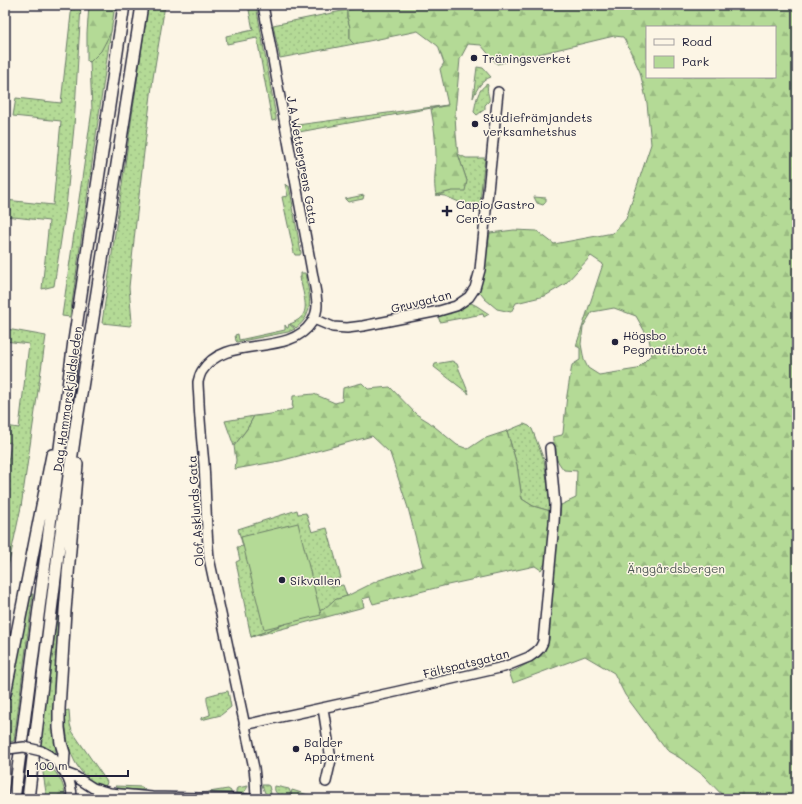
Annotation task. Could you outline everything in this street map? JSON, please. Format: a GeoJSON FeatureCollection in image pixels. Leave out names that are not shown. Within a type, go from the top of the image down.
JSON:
{"type":"FeatureCollection","features":[{"type":"Feature","properties":{"kind":"main road","name":"Dag Hammarskjöldsleden"},"geometry":{"type":"LineString","coordinates":[[14,799],[74,341],[124,5]]}},
{"type":"Feature","properties":{"kind":"main road","name":"Dag Hammarskjöldsleden"},"geometry":{"type":"LineString","coordinates":[[28,799],[59,546],[89,336],[142,5]]}},
{"type":"Feature","properties":{"kind":"main road"},"geometry":{"type":"LineString","coordinates":[[64,771],[64,753],[59,728],[59,709],[68,580],[89,336]]}},
{"type":"Feature","properties":{"kind":"main road"},"geometry":{"type":"LineString","coordinates":[[5,694],[74,341]]}},
{"type":"Feature","properties":{"kind":"street","name":"J A Wettergrens Gata"},"geometry":{"type":"LineString","coordinates":[[263,5],[316,293],[317,306],[314,319]]}},
{"type":"Feature","properties":{"kind":"street","name":"Gruvgatan"},"geometry":{"type":"LineString","coordinates":[[314,319],[333,327],[347,328],[363,326],[439,311],[456,306],[469,297],[475,288],[480,270],[498,92]]}},
{"type":"Feature","properties":{"kind":"street","name":"Olof Asklunds Gata"},"geometry":{"type":"LineString","coordinates":[[254,798],[255,777],[209,558],[198,382],[202,371],[214,358],[224,353],[296,337],[308,328],[314,319]]}},
{"type":"Feature","properties":{"kind":"street","name":"Fältspatsgatan"},"geometry":{"type":"LineString","coordinates":[[244,725],[504,667],[529,657],[536,652],[543,642],[554,523],[555,505],[550,448]]}},
{"type":"Feature","properties":{"kind":"street"},"geometry":{"type":"LineString","coordinates":[[323,708],[331,760],[326,782]]}},
{"type":"Feature","properties":{"kind":"street"},"geometry":{"type":"LineString","coordinates":[[6,749],[24,747],[41,751],[55,760],[64,771],[71,787],[72,799]]}},
{"type":"Feature","properties":{"kind":"street"},"geometry":{"type":"LineString","coordinates":[[64,771],[93,788],[110,794],[152,797],[254,798]]}},
{"type":"Feature","properties":{"kind":"green space"},"geometry":{"type":"Polygon","coordinates":[[[72,5],[81,5],[74,127],[66,207],[54,286],[42,289],[49,221],[5,216],[5,200],[53,205],[61,121],[13,116],[16,98],[61,103],[72,5]]]}},
{"type":"Feature","properties":{"kind":"green space"},"geometry":{"type":"Polygon","coordinates":[[[89,5],[115,5],[111,32],[101,51],[90,62],[87,61],[89,5]]]}},
{"type":"Feature","properties":{"kind":"green space"},"geometry":{"type":"Polygon","coordinates":[[[148,5],[165,5],[153,78],[135,231],[129,287],[132,322],[130,326],[102,323],[148,5]]]}},
{"type":"Feature","properties":{"kind":"green space"},"geometry":{"type":"Polygon","coordinates":[[[248,5],[256,5],[276,117],[276,120],[272,121],[257,38],[227,44],[226,36],[253,30],[248,5]]]}},
{"type":"Feature","properties":{"kind":"green space","name":"Änggårdsbergen"},"geometry":{"type":"Polygon","coordinates":[[[365,5],[797,5],[797,799],[726,799],[703,775],[680,758],[666,750],[625,695],[614,673],[585,656],[513,683],[509,672],[514,671],[541,656],[549,640],[554,568],[561,505],[576,498],[577,471],[564,470],[560,465],[556,456],[553,437],[562,435],[563,433],[572,365],[580,360],[580,348],[576,346],[603,264],[591,256],[565,284],[545,296],[516,303],[511,312],[497,309],[485,299],[477,289],[485,264],[490,233],[514,230],[537,231],[554,244],[613,233],[626,219],[651,144],[647,103],[640,72],[625,40],[623,37],[614,36],[497,64],[481,45],[468,44],[460,59],[455,113],[458,154],[467,181],[465,191],[452,191],[436,195],[436,145],[431,109],[448,105],[440,69],[444,63],[438,46],[418,31],[354,44],[350,40],[350,27],[347,17],[347,10],[364,7],[365,5]],[[614,308],[592,312],[583,327],[581,344],[584,360],[588,368],[599,375],[637,369],[652,354],[649,339],[636,316],[614,308]]]}},
{"type":"Feature","properties":{"kind":"green space"},"geometry":{"type":"Polygon","coordinates":[[[114,9],[70,317],[62,316],[92,110],[90,62],[101,51],[114,9]]]}},
{"type":"Feature","properties":{"kind":"green space"},"geometry":{"type":"Polygon","coordinates":[[[347,10],[347,17],[350,27],[350,39],[354,44],[280,58],[273,25],[347,10]]]}},
{"type":"Feature","properties":{"kind":"green space"},"geometry":{"type":"Polygon","coordinates":[[[477,67],[483,68],[491,77],[480,85],[473,98],[477,67]]]}},
{"type":"Feature","properties":{"kind":"green space"},"geometry":{"type":"Polygon","coordinates":[[[487,84],[489,101],[485,105],[485,109],[477,115],[474,112],[478,96],[487,84]]]}},
{"type":"Feature","properties":{"kind":"green space"},"geometry":{"type":"Polygon","coordinates":[[[448,105],[299,132],[297,125],[448,105]]]}},
{"type":"Feature","properties":{"kind":"green space"},"geometry":{"type":"Polygon","coordinates":[[[458,154],[466,158],[485,158],[480,211],[445,196],[436,195],[452,191],[467,181],[458,154]]]}},
{"type":"Feature","properties":{"kind":"green space"},"geometry":{"type":"Polygon","coordinates":[[[285,184],[289,186],[301,253],[300,255],[295,255],[294,253],[282,197],[288,196],[285,184]]]}},
{"type":"Feature","properties":{"kind":"green space"},"geometry":{"type":"Polygon","coordinates":[[[364,195],[363,199],[348,202],[345,199],[364,195]]]}},
{"type":"Feature","properties":{"kind":"green space"},"geometry":{"type":"Polygon","coordinates":[[[534,197],[546,198],[546,202],[543,205],[537,203],[534,197]]]}},
{"type":"Feature","properties":{"kind":"green space"},"geometry":{"type":"Polygon","coordinates":[[[301,273],[305,273],[310,303],[306,316],[296,328],[290,324],[299,319],[305,310],[305,301],[300,277],[301,273]]]}},
{"type":"Feature","properties":{"kind":"green space"},"geometry":{"type":"Polygon","coordinates":[[[471,303],[489,314],[484,317],[483,314],[440,322],[438,316],[453,312],[466,304],[471,303]]]}},
{"type":"Feature","properties":{"kind":"green space"},"geometry":{"type":"Polygon","coordinates":[[[289,324],[295,329],[288,332],[236,341],[235,335],[238,334],[239,340],[285,330],[285,325],[288,328],[289,324]]]}},
{"type":"Feature","properties":{"kind":"green space"},"geometry":{"type":"Polygon","coordinates":[[[7,329],[46,336],[21,507],[5,581],[5,484],[11,443],[5,442],[5,426],[19,428],[29,344],[5,341],[7,329]]]}},
{"type":"Feature","properties":{"kind":"green space"},"geometry":{"type":"Polygon","coordinates":[[[452,361],[457,364],[469,394],[434,367],[435,364],[452,361]]]}},
{"type":"Feature","properties":{"kind":"green space"},"geometry":{"type":"Polygon","coordinates":[[[362,383],[368,389],[390,387],[416,414],[429,422],[457,445],[468,449],[483,439],[507,431],[517,465],[522,499],[533,506],[550,511],[547,558],[544,565],[541,570],[535,566],[443,586],[373,604],[370,597],[362,599],[364,607],[251,637],[324,609],[334,600],[347,596],[379,580],[423,566],[408,508],[390,453],[372,436],[280,461],[235,469],[236,460],[234,446],[247,429],[254,416],[292,409],[293,396],[314,394],[335,403],[342,401],[343,388],[362,383]]]}},
{"type":"Feature","properties":{"kind":"green space"},"geometry":{"type":"Polygon","coordinates":[[[254,416],[247,429],[234,446],[225,421],[254,416]]]}},
{"type":"Feature","properties":{"kind":"green space"},"geometry":{"type":"Polygon","coordinates":[[[524,424],[532,429],[544,460],[550,511],[533,506],[522,499],[517,465],[507,431],[524,424]]]}},
{"type":"Feature","properties":{"kind":"green space"},"geometry":{"type":"Polygon","coordinates":[[[297,510],[298,514],[306,513],[312,532],[327,528],[341,578],[331,581],[332,587],[343,585],[347,596],[334,600],[325,609],[251,637],[236,562],[240,560],[237,547],[243,546],[238,529],[297,510]]]}},
{"type":"Feature","properties":{"kind":"green space","name":"Sikvallen"},"geometry":{"type":"Polygon","coordinates":[[[298,523],[321,615],[264,629],[241,537],[298,523]]]}},
{"type":"Feature","properties":{"kind":"green space"},"geometry":{"type":"Polygon","coordinates":[[[33,594],[14,741],[5,743],[5,712],[28,595],[33,594]]]}},
{"type":"Feature","properties":{"kind":"green space"},"geometry":{"type":"Polygon","coordinates":[[[60,594],[62,594],[59,651],[56,651],[55,657],[58,657],[54,716],[56,755],[40,745],[60,594]]]}},
{"type":"Feature","properties":{"kind":"green space"},"geometry":{"type":"Polygon","coordinates":[[[228,691],[231,707],[221,715],[201,720],[201,718],[210,715],[207,696],[228,691]]]}},
{"type":"Feature","properties":{"kind":"green space"},"geometry":{"type":"Polygon","coordinates":[[[69,710],[72,731],[107,782],[103,787],[96,784],[83,774],[74,759],[68,744],[66,730],[65,711],[69,710]]]}},
{"type":"Feature","properties":{"kind":"green space"},"geometry":{"type":"Polygon","coordinates":[[[44,764],[48,764],[63,784],[65,799],[47,799],[43,773],[44,764]]]}},
{"type":"Feature","properties":{"kind":"green space"},"geometry":{"type":"Polygon","coordinates":[[[262,785],[269,786],[271,794],[275,799],[272,799],[265,793],[262,785]]]}},
{"type":"Feature","properties":{"kind":"green space"},"geometry":{"type":"Polygon","coordinates":[[[115,786],[142,787],[145,790],[118,789],[115,786]]]}},
{"type":"Feature","properties":{"kind":"green space"},"geometry":{"type":"Polygon","coordinates":[[[248,786],[244,792],[236,795],[237,788],[248,786]]]}},
{"type":"Feature","properties":{"kind":"green space"},"geometry":{"type":"Polygon","coordinates":[[[275,786],[289,789],[293,799],[282,799],[275,791],[275,786]]]}},
{"type":"Feature","properties":{"kind":"green space"},"geometry":{"type":"Polygon","coordinates":[[[228,789],[231,791],[231,795],[223,795],[222,793],[221,795],[196,794],[228,789]]]}},
{"type":"Feature","properties":{"kind":"green space"},"geometry":{"type":"Polygon","coordinates":[[[292,790],[321,799],[294,799],[291,794],[292,790]]]}},
{"type":"Feature","properties":{"kind":"place","name":"Träningsverket"},"geometry":{"type":"Point","coordinates":[474,58]}},
{"type":"Feature","properties":{"kind":"place","name":"Studiefrämjandets verksamhetshus"},"geometry":{"type":"Point","coordinates":[475,124]}},
{"type":"Feature","properties":{"kind":"place","name":"Capio Gastro Center"},"geometry":{"type":"Point","coordinates":[447,211]}},
{"type":"Feature","properties":{"kind":"place","name":"Högsbo Pegmatitbrott"},"geometry":{"type":"Point","coordinates":[615,342]}},
{"type":"Feature","properties":{"kind":"place","name":"Sikvallen"},"geometry":{"type":"Point","coordinates":[282,580]}},
{"type":"Feature","properties":{"kind":"place","name":"Balder Appartment"},"geometry":{"type":"Point","coordinates":[296,749]}}]}
